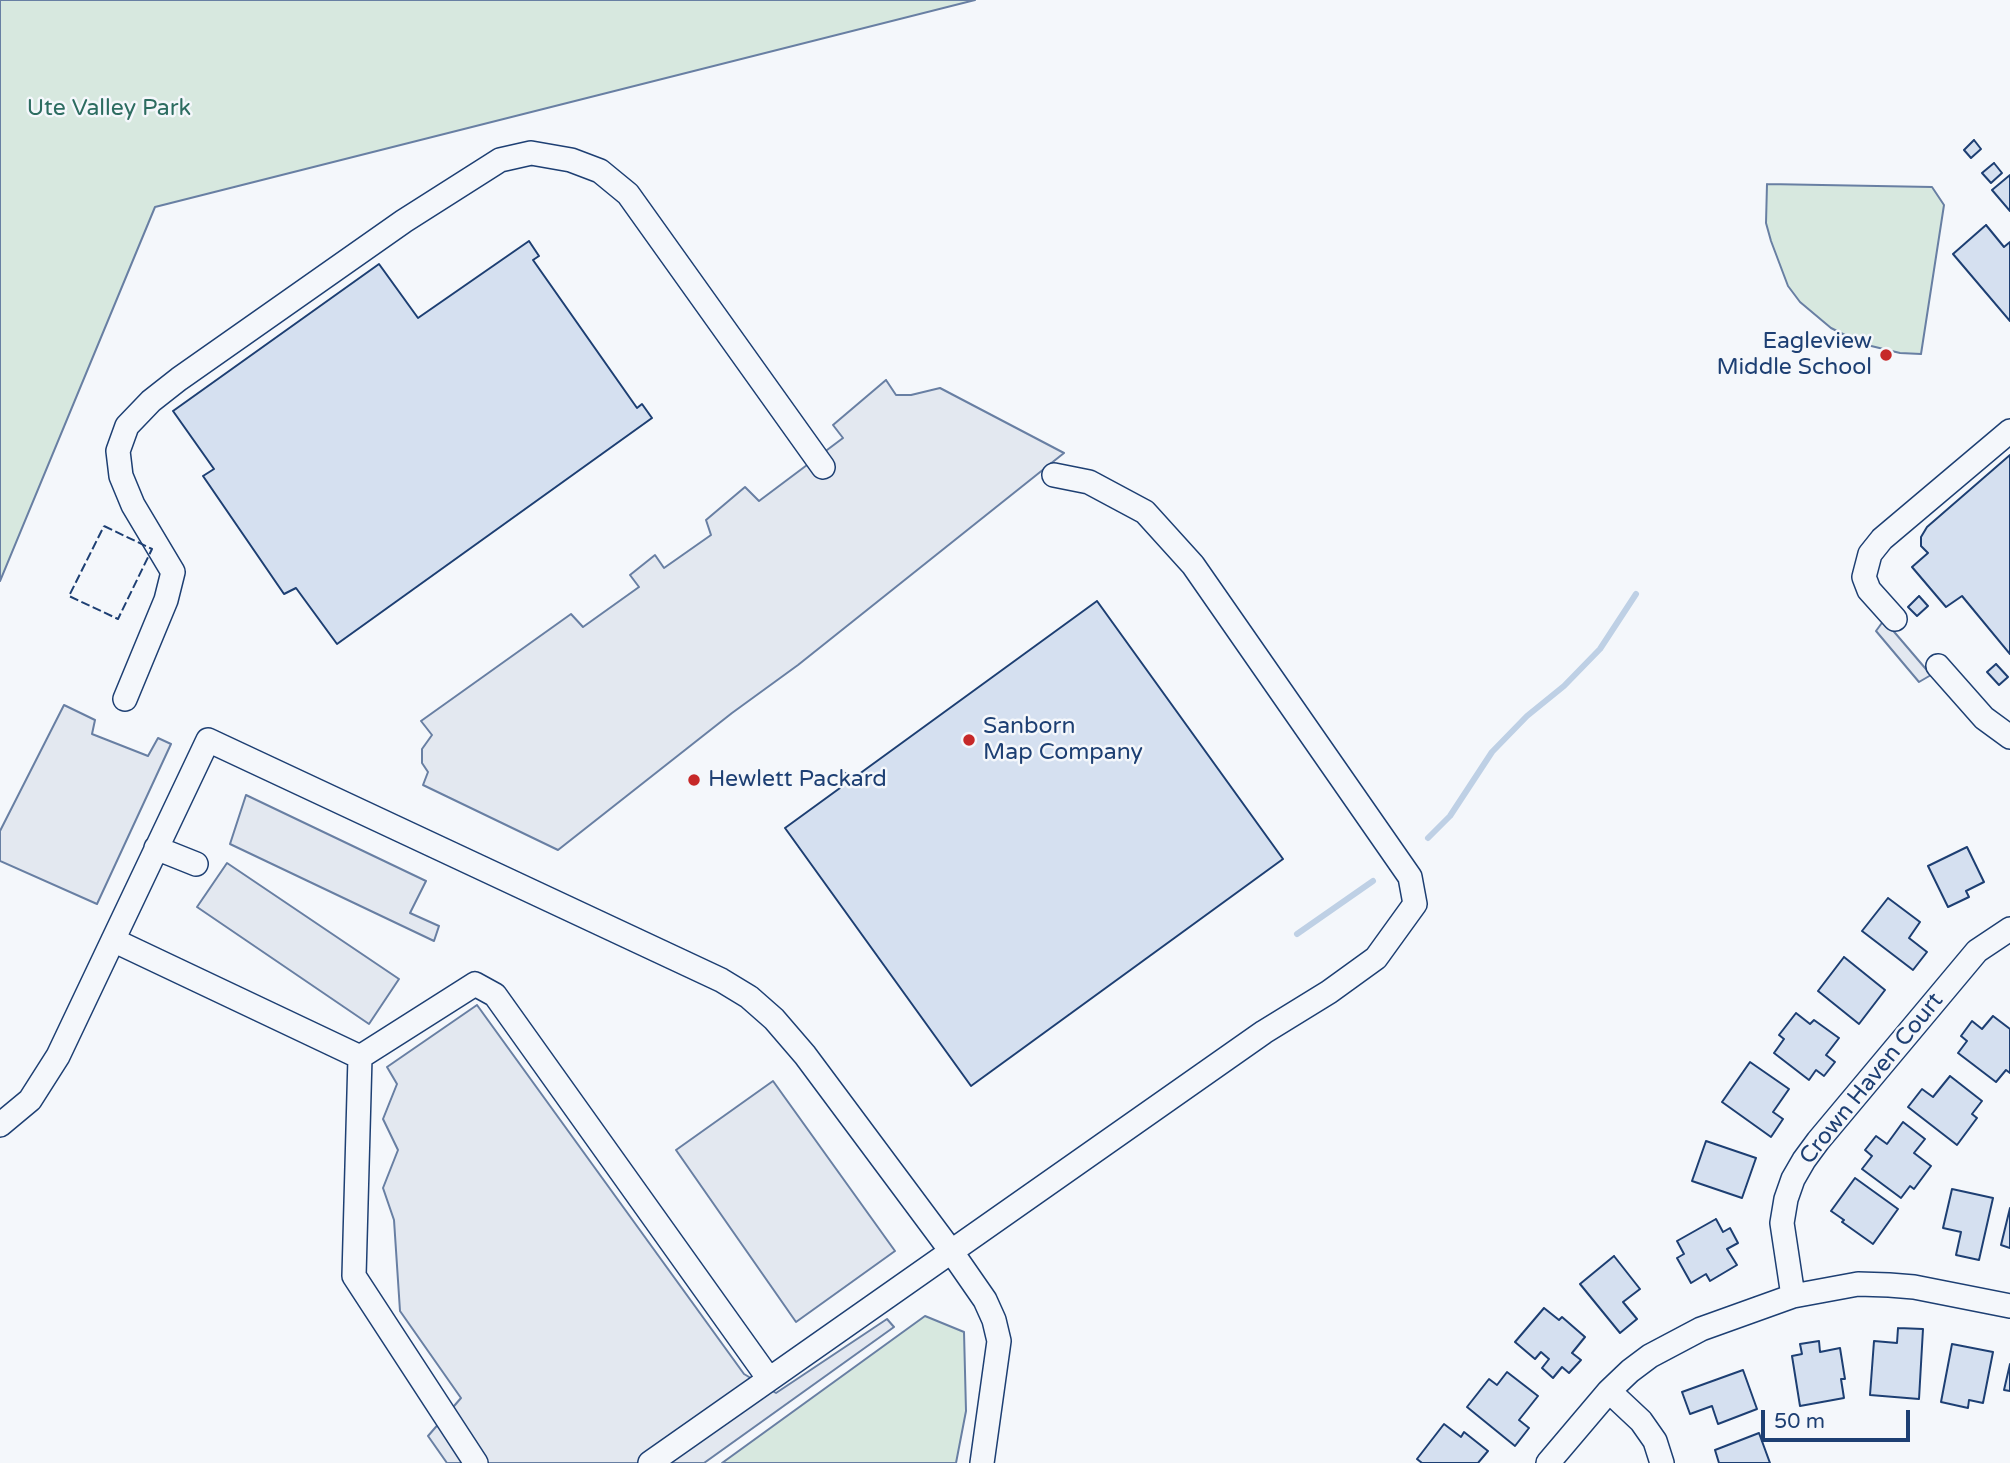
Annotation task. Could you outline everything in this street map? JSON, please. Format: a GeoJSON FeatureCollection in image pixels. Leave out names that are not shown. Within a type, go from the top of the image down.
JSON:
{"type":"FeatureCollection","features":[{"type":"Feature","properties":{"kind":"street"},"geometry":{"type":"LineString","coordinates":[[125,699],[166,600],[173,572],[133,505],[121,476],[118,451],[127,426],[151,401],[179,379],[404,221],[500,160],[530,153],[571,160],[600,171],[628,194],[823,467]]}},
{"type":"Feature","properties":{"kind":"street"},"geometry":{"type":"LineString","coordinates":[[1895,619],[1869,590],[1864,578],[1870,554],[1882,539],[2010,431]]}},
{"type":"Feature","properties":{"kind":"street"},"geometry":{"type":"LineString","coordinates":[[650,1463],[1153,1113],[1264,1032],[1329,992],[1376,958],[1415,904],[1410,877],[1193,565],[1145,512],[1089,482],[1054,475]]}},
{"type":"Feature","properties":{"kind":"street"},"geometry":{"type":"LineString","coordinates":[[1938,666],[1984,718],[2010,737]]}},
{"type":"Feature","properties":{"kind":"street"},"geometry":{"type":"LineString","coordinates":[[0,1125],[30,1100],[45,1080],[208,740],[721,980],[749,997],[774,1019],[805,1055],[985,1300],[999,1340],[982,1463]]}},
{"type":"Feature","properties":{"kind":"street"},"geometry":{"type":"LineString","coordinates":[[156,848],[195,864]]}},
{"type":"Feature","properties":{"kind":"street","name":"Crown Haven Court"},"geometry":{"type":"LineString","coordinates":[[1793,1296],[1782,1223],[1793,1179],[1804,1160],[1977,951],[2010,929]]}},
{"type":"Feature","properties":{"kind":"street"},"geometry":{"type":"LineString","coordinates":[[110,947],[360,1057]]}},
{"type":"Feature","properties":{"kind":"street"},"geometry":{"type":"LineString","coordinates":[[360,1057],[475,984],[495,995],[769,1379]]}},
{"type":"Feature","properties":{"kind":"street"},"geometry":{"type":"LineString","coordinates":[[360,1057],[354,1276],[476,1463]]}},
{"type":"Feature","properties":{"kind":"street"},"geometry":{"type":"LineString","coordinates":[[1548,1463],[1609,1391],[1630,1371],[1701,1329],[1793,1296],[1858,1284],[1889,1285],[1914,1287],[2010,1306]]}},
{"type":"Feature","properties":{"kind":"street"},"geometry":{"type":"LineString","coordinates":[[1609,1391],[1641,1421],[1655,1441],[1662,1463]]}},
{"type":"Feature","properties":{"kind":"green space","name":"Ute Valley Park"},"geometry":{"type":"Polygon","coordinates":[[[0,0],[975,0],[155,207],[0,581],[0,0]]]}},
{"type":"Feature","properties":{"kind":"green space"},"geometry":{"type":"Polygon","coordinates":[[[1767,184],[1932,187],[1944,205],[1921,354],[1900,353],[1863,344],[1831,328],[1800,302],[1788,286],[1771,241],[1766,223],[1767,184]]]}},
{"type":"Feature","properties":{"kind":"green space"},"geometry":{"type":"Polygon","coordinates":[[[925,1316],[964,1332],[966,1411],[956,1463],[722,1463],[925,1316]]]}},
{"type":"Feature","properties":{"kind":"shaded area"},"geometry":{"type":"Polygon","coordinates":[[[886,380],[896,395],[911,395],[940,388],[1064,453],[798,665],[732,713],[558,850],[423,785],[428,772],[422,763],[422,749],[432,735],[421,721],[571,614],[583,627],[639,587],[630,575],[655,555],[664,568],[711,535],[706,520],[745,487],[759,501],[843,438],[833,425],[886,380]]]}},
{"type":"Feature","properties":{"kind":"shaded area"},"geometry":{"type":"Polygon","coordinates":[[[1884,620],[1931,675],[1919,682],[1876,631],[1884,620]]]}},
{"type":"Feature","properties":{"kind":"shaded area"},"geometry":{"type":"Polygon","coordinates":[[[64,705],[95,720],[92,734],[148,756],[158,738],[171,744],[97,904],[0,861],[0,831],[64,705]]]}},
{"type":"Feature","properties":{"kind":"shaded area"},"geometry":{"type":"Polygon","coordinates":[[[246,795],[426,881],[410,913],[439,926],[434,941],[230,844],[246,795]]]}},
{"type":"Feature","properties":{"kind":"shaded area"},"geometry":{"type":"Polygon","coordinates":[[[227,863],[399,979],[369,1024],[197,907],[227,863]]]}},
{"type":"Feature","properties":{"kind":"shaded area"},"geometry":{"type":"Polygon","coordinates":[[[477,1005],[744,1374],[776,1393],[887,1319],[894,1327],[704,1463],[447,1463],[428,1436],[461,1398],[400,1311],[394,1220],[383,1188],[398,1150],[383,1119],[397,1084],[387,1067],[477,1005]]]}},
{"type":"Feature","properties":{"kind":"shaded area"},"geometry":{"type":"Polygon","coordinates":[[[773,1081],[895,1251],[796,1322],[676,1150],[773,1081]]]}},
{"type":"Feature","properties":{"kind":"building"},"geometry":{"type":"Polygon","coordinates":[[[1974,140],[1981,149],[1971,158],[1964,150],[1974,140]]]}},
{"type":"Feature","properties":{"kind":"building"},"geometry":{"type":"Polygon","coordinates":[[[1994,163],[2002,173],[1991,183],[1982,173],[1994,163]]]}},
{"type":"Feature","properties":{"kind":"building"},"geometry":{"type":"Polygon","coordinates":[[[2010,175],[2010,211],[1992,190],[2010,175]]]}},
{"type":"Feature","properties":{"kind":"building"},"geometry":{"type":"Polygon","coordinates":[[[1986,225],[2004,247],[2010,242],[2010,321],[1953,254],[1986,225]]]}},
{"type":"Feature","properties":{"kind":"building"},"geometry":{"type":"Polygon","coordinates":[[[529,241],[539,256],[533,260],[637,408],[642,404],[652,418],[337,644],[296,588],[284,594],[203,476],[214,469],[173,411],[379,264],[418,318],[529,241]]]}},
{"type":"Feature","properties":{"kind":"building"},"geometry":{"type":"Polygon","coordinates":[[[2010,455],[2010,654],[1962,596],[1946,607],[1912,567],[1928,553],[1921,546],[1921,537],[1927,527],[2010,455]]]}},
{"type":"Feature","properties":{"kind":"building"},"geometry":{"type":"Polygon","coordinates":[[[1919,596],[1928,606],[1917,616],[1908,607],[1919,596]]]}},
{"type":"Feature","properties":{"kind":"building"},"geometry":{"type":"Polygon","coordinates":[[[1097,601],[1283,859],[971,1086],[785,828],[840,788],[839,771],[855,777],[1097,601]]]}},
{"type":"Feature","properties":{"kind":"building"},"geometry":{"type":"Polygon","coordinates":[[[1996,664],[2008,677],[1999,685],[1987,672],[1996,664]]]}},
{"type":"Feature","properties":{"kind":"building"},"geometry":{"type":"Polygon","coordinates":[[[1967,847],[1984,882],[1966,891],[1969,897],[1948,907],[1928,866],[1967,847]]]}},
{"type":"Feature","properties":{"kind":"building"},"geometry":{"type":"Polygon","coordinates":[[[1888,898],[1920,922],[1909,938],[1927,952],[1913,970],[1862,931],[1888,898]]]}},
{"type":"Feature","properties":{"kind":"building"},"geometry":{"type":"Polygon","coordinates":[[[1844,957],[1885,990],[1859,1024],[1818,991],[1844,957]]]}},
{"type":"Feature","properties":{"kind":"building"},"geometry":{"type":"Polygon","coordinates":[[[1796,1013],[1810,1024],[1814,1020],[1839,1038],[1826,1055],[1835,1062],[1824,1076],[1816,1070],[1809,1080],[1774,1053],[1784,1039],[1779,1035],[1796,1013]]]}},
{"type":"Feature","properties":{"kind":"building"},"geometry":{"type":"Polygon","coordinates":[[[1993,1016],[2010,1029],[2010,1073],[2006,1070],[1996,1082],[1958,1053],[1967,1041],[1961,1036],[1972,1021],[1982,1029],[1993,1016]]]}},
{"type":"Feature","properties":{"kind":"building"},"geometry":{"type":"Polygon","coordinates":[[[1750,1062],[1789,1089],[1773,1112],[1783,1119],[1771,1137],[1722,1102],[1750,1062]]]}},
{"type":"Feature","properties":{"kind":"building"},"geometry":{"type":"Polygon","coordinates":[[[1950,1076],[1982,1101],[1972,1114],[1977,1118],[1957,1145],[1908,1107],[1922,1089],[1933,1097],[1950,1076]]]}},
{"type":"Feature","properties":{"kind":"building"},"geometry":{"type":"Polygon","coordinates":[[[1903,1122],[1925,1139],[1914,1153],[1931,1166],[1914,1189],[1910,1186],[1901,1198],[1862,1169],[1872,1156],[1865,1150],[1876,1136],[1887,1144],[1903,1122]]]}},
{"type":"Feature","properties":{"kind":"building"},"geometry":{"type":"Polygon","coordinates":[[[1706,1141],[1756,1158],[1742,1198],[1692,1181],[1706,1141]]]}},
{"type":"Feature","properties":{"kind":"building"},"geometry":{"type":"Polygon","coordinates":[[[1855,1178],[1898,1209],[1873,1244],[1831,1211],[1855,1178]]]}},
{"type":"Feature","properties":{"kind":"building"},"geometry":{"type":"Polygon","coordinates":[[[1952,1189],[1993,1198],[1979,1260],[1956,1255],[1961,1232],[1943,1228],[1952,1189]]]}},
{"type":"Feature","properties":{"kind":"building"},"geometry":{"type":"Polygon","coordinates":[[[2010,1208],[2010,1248],[2001,1245],[2010,1208]]]}},
{"type":"Feature","properties":{"kind":"building"},"geometry":{"type":"Polygon","coordinates":[[[1716,1219],[1723,1232],[1730,1228],[1738,1243],[1727,1249],[1737,1265],[1710,1281],[1706,1274],[1691,1283],[1677,1258],[1684,1254],[1677,1241],[1716,1219]]]}},
{"type":"Feature","properties":{"kind":"building"},"geometry":{"type":"Polygon","coordinates":[[[1614,1256],[1640,1289],[1623,1302],[1637,1319],[1620,1333],[1580,1284],[1614,1256]]]}},
{"type":"Feature","properties":{"kind":"building"},"geometry":{"type":"Polygon","coordinates":[[[1544,1308],[1559,1320],[1562,1317],[1585,1337],[1572,1353],[1581,1360],[1569,1373],[1562,1367],[1553,1378],[1542,1368],[1549,1359],[1541,1352],[1535,1359],[1515,1342],[1544,1308]]]}},
{"type":"Feature","properties":{"kind":"building"},"geometry":{"type":"Polygon","coordinates":[[[1898,1328],[1923,1329],[1919,1399],[1870,1395],[1874,1341],[1897,1343],[1898,1328]]]}},
{"type":"Feature","properties":{"kind":"building"},"geometry":{"type":"Polygon","coordinates":[[[1819,1341],[1820,1352],[1840,1348],[1845,1379],[1841,1379],[1844,1398],[1800,1406],[1792,1356],[1802,1354],[1800,1344],[1819,1341]]]}},
{"type":"Feature","properties":{"kind":"building"},"geometry":{"type":"Polygon","coordinates":[[[1952,1344],[1993,1352],[1983,1403],[1969,1400],[1968,1408],[1941,1402],[1952,1344]]]}},
{"type":"Feature","properties":{"kind":"building"},"geometry":{"type":"Polygon","coordinates":[[[2010,1364],[2010,1391],[2004,1390],[2010,1364]]]}},
{"type":"Feature","properties":{"kind":"building"},"geometry":{"type":"Polygon","coordinates":[[[1743,1370],[1757,1409],[1718,1424],[1712,1406],[1690,1414],[1682,1392],[1743,1370]]]}},
{"type":"Feature","properties":{"kind":"building"},"geometry":{"type":"Polygon","coordinates":[[[1507,1372],[1538,1396],[1519,1420],[1529,1428],[1515,1446],[1467,1407],[1489,1379],[1497,1385],[1507,1372]]]}},
{"type":"Feature","properties":{"kind":"building"},"geometry":{"type":"Polygon","coordinates":[[[1444,1424],[1461,1437],[1464,1432],[1488,1451],[1478,1463],[1422,1463],[1417,1459],[1444,1424]]]}},
{"type":"Feature","properties":{"kind":"building"},"geometry":{"type":"Polygon","coordinates":[[[1759,1433],[1770,1463],[1719,1463],[1715,1450],[1759,1433]]]}},
{"type":"Feature","properties":{"kind":"waterway"},"geometry":{"type":"LineString","coordinates":[[1428,838],[1450,816],[1492,752],[1600,649],[1636,594]]}},
{"type":"Feature","properties":{"kind":"waterway"},"geometry":{"type":"LineString","coordinates":[[1297,934],[1373,881]]}},
{"type":"Feature","properties":{"kind":"fence"},"geometry":{"type":"LineString","coordinates":[[104,526],[152,549],[118,619],[69,596],[104,526]]}},
{"type":"Feature","properties":{"kind":"place","name":"Eagleview Middle School"},"geometry":{"type":"Point","coordinates":[1886,355]}},
{"type":"Feature","properties":{"kind":"place","name":"Sanborn Map Company"},"geometry":{"type":"Point","coordinates":[969,740]}},
{"type":"Feature","properties":{"kind":"place","name":"Hewlett Packard"},"geometry":{"type":"Point","coordinates":[694,780]}}]}
